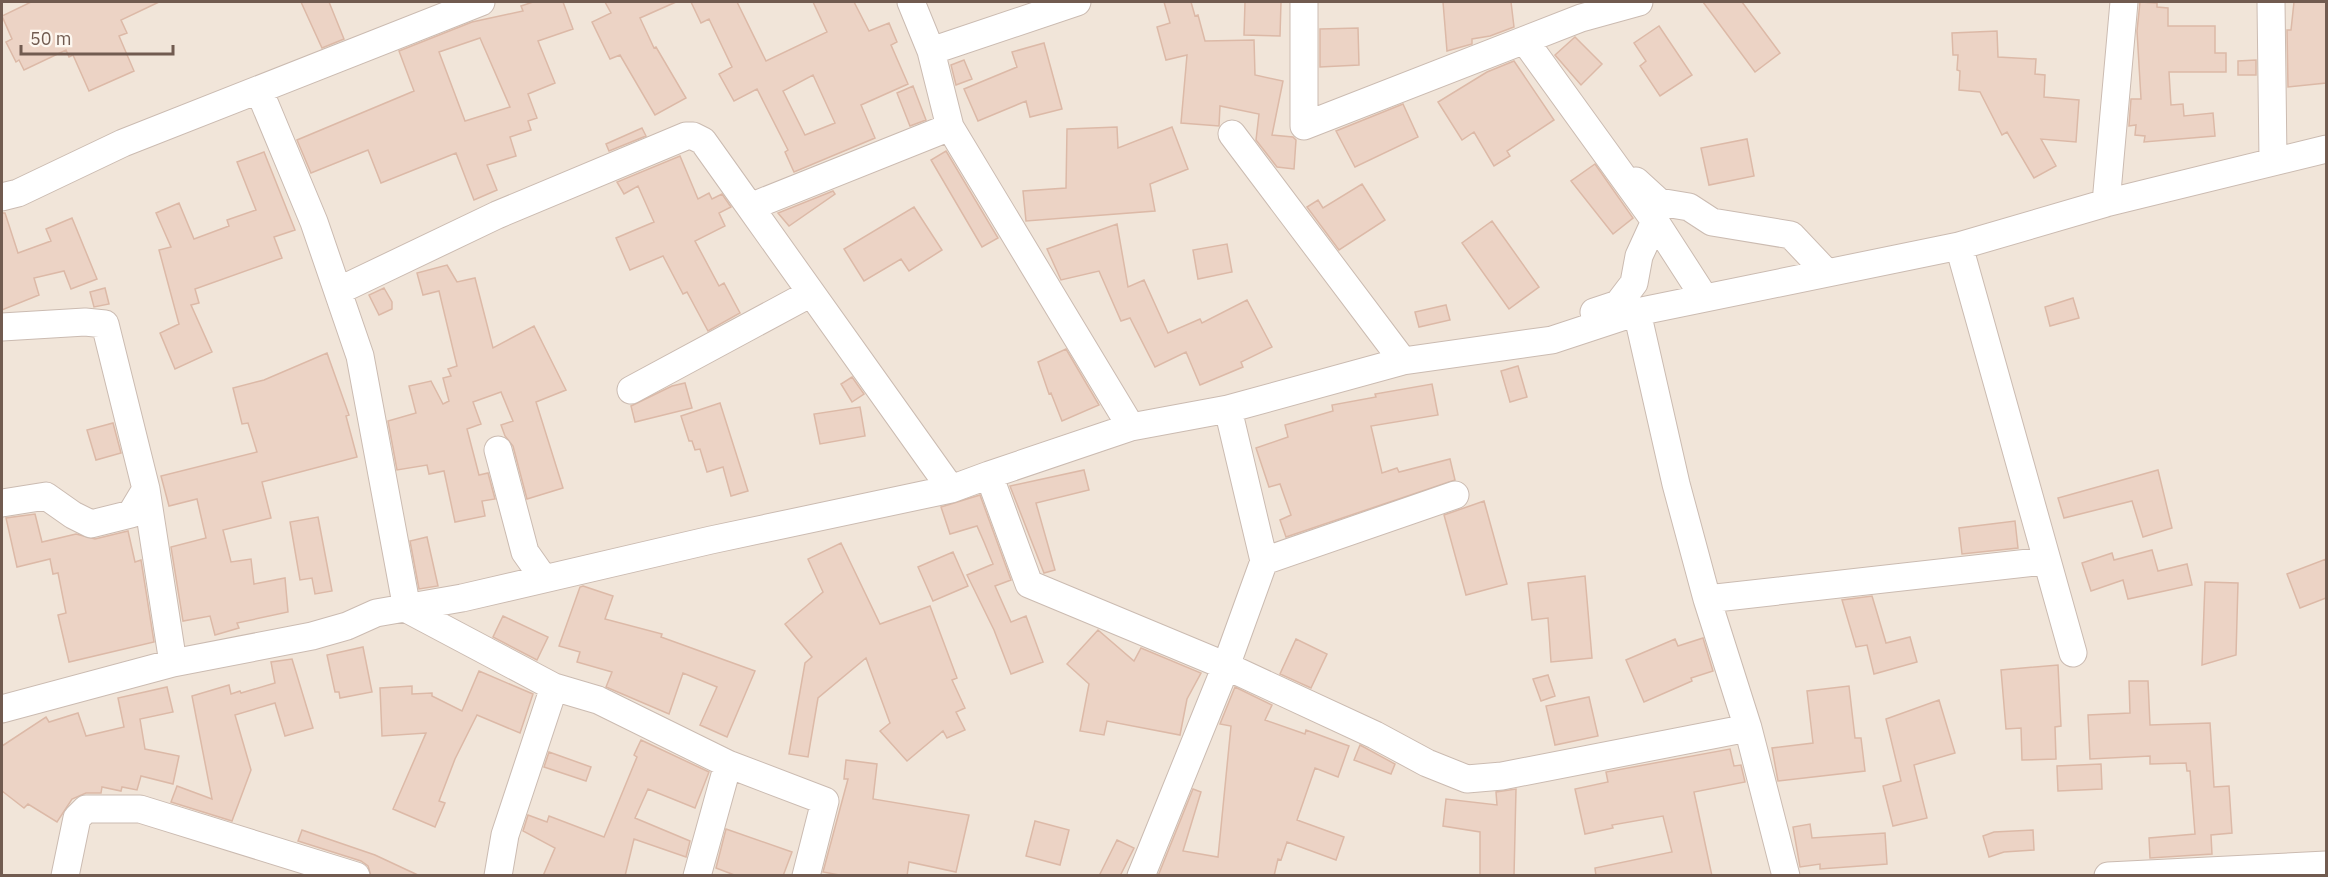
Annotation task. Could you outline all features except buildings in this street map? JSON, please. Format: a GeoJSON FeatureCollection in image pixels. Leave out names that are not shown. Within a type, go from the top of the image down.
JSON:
{"type":"FeatureCollection","features":[{"type":"Feature","properties":{"kind":"street"},"geometry":{"type":"LineString","coordinates":[[2,197],[18,193],[123,143],[481,2]]}},
{"type":"Feature","properties":{"kind":"street"},"geometry":{"type":"LineString","coordinates":[[910,2],[931,51],[950,127],[1131,427]]}},
{"type":"Feature","properties":{"kind":"street"},"geometry":{"type":"LineString","coordinates":[[931,51],[1077,2]]}},
{"type":"Feature","properties":{"kind":"street"},"geometry":{"type":"LineString","coordinates":[[1304,2],[1304,126],[1581,18],[1639,2]]}},
{"type":"Feature","properties":{"kind":"street"},"geometry":{"type":"LineString","coordinates":[[2106,203],[2124,2]]}},
{"type":"Feature","properties":{"kind":"street"},"geometry":{"type":"LineString","coordinates":[[2271,2],[2273,160]]}},
{"type":"Feature","properties":{"kind":"street"},"geometry":{"type":"LineString","coordinates":[[1525,41],[1655,221],[1704,297]]}},
{"type":"Feature","properties":{"kind":"street"},"geometry":{"type":"LineString","coordinates":[[259,90],[314,222],[360,356],[407,609]]}},
{"type":"Feature","properties":{"kind":"street"},"geometry":{"type":"LineString","coordinates":[[750,207],[950,127]]}},
{"type":"Feature","properties":{"kind":"street"},"geometry":{"type":"LineString","coordinates":[[1232,134],[1402,361]]}},
{"type":"Feature","properties":{"kind":"street"},"geometry":{"type":"LineString","coordinates":[[338,291],[497,215],[686,136],[693,136],[703,141],[951,489]]}},
{"type":"Feature","properties":{"kind":"street"},"geometry":{"type":"LineString","coordinates":[[2,709],[173,663],[312,636],[347,626],[376,613],[407,609],[711,540],[951,489],[1131,427],[1228,409],[1402,361],[1552,340],[1637,312],[1959,246],[2106,203],[2273,160],[2326,149]]}},
{"type":"Feature","properties":{"kind":"street"},"geometry":{"type":"LineString","coordinates":[[1611,160],[1659,202],[1689,207],[1713,222],[1791,235],[1826,272]]}},
{"type":"Feature","properties":{"kind":"street"},"geometry":{"type":"LineString","coordinates":[[1552,340],[1560,327],[1618,304],[1634,283],[1639,256],[1655,221]]}},
{"type":"Feature","properties":{"kind":"street"},"geometry":{"type":"LineString","coordinates":[[1959,246],[2045,561],[2073,653]]}},
{"type":"Feature","properties":{"kind":"street"},"geometry":{"type":"LineString","coordinates":[[631,390],[811,293]]}},
{"type":"Feature","properties":{"kind":"street"},"geometry":{"type":"LineString","coordinates":[[1637,312],[1676,484],[1707,599],[1748,728],[1786,876]]}},
{"type":"Feature","properties":{"kind":"street"},"geometry":{"type":"LineString","coordinates":[[2,327],[85,322],[105,324],[146,489],[173,663]]}},
{"type":"Feature","properties":{"kind":"street"},"geometry":{"type":"LineString","coordinates":[[1140,876],[1226,666],[1264,561],[1228,409]]}},
{"type":"Feature","properties":{"kind":"street"},"geometry":{"type":"LineString","coordinates":[[498,450],[525,552],[544,579]]}},
{"type":"Feature","properties":{"kind":"street"},"geometry":{"type":"LineString","coordinates":[[989,475],[1029,584],[1226,666],[1375,735],[1427,763],[1467,779],[1502,776],[1748,728]]}},
{"type":"Feature","properties":{"kind":"street"},"geometry":{"type":"LineString","coordinates":[[2,503],[46,496],[73,515],[91,524],[131,513],[146,489]]}},
{"type":"Feature","properties":{"kind":"street"},"geometry":{"type":"LineString","coordinates":[[1264,561],[1455,495]]}},
{"type":"Feature","properties":{"kind":"street"},"geometry":{"type":"LineString","coordinates":[[1707,599],[2045,561]]}},
{"type":"Feature","properties":{"kind":"street"},"geometry":{"type":"LineString","coordinates":[[407,609],[554,687],[598,700],[728,764],[825,801],[806,876]]}},
{"type":"Feature","properties":{"kind":"street"},"geometry":{"type":"LineString","coordinates":[[498,876],[505,835],[554,687]]}},
{"type":"Feature","properties":{"kind":"street"},"geometry":{"type":"LineString","coordinates":[[697,876],[728,764]]}},
{"type":"Feature","properties":{"kind":"street"},"geometry":{"type":"LineString","coordinates":[[65,876],[77,818],[86,809],[140,808],[356,876]]}},
{"type":"Feature","properties":{"kind":"street"},"geometry":{"type":"LineString","coordinates":[[2108,876],[2326,865]]}},
{"type":"Feature","properties":{"kind":"shaded area"},"geometry":{"type":"Polygon","coordinates":[[[2,2],[2326,2],[2326,875],[2,875],[2,2]]]}}]}
